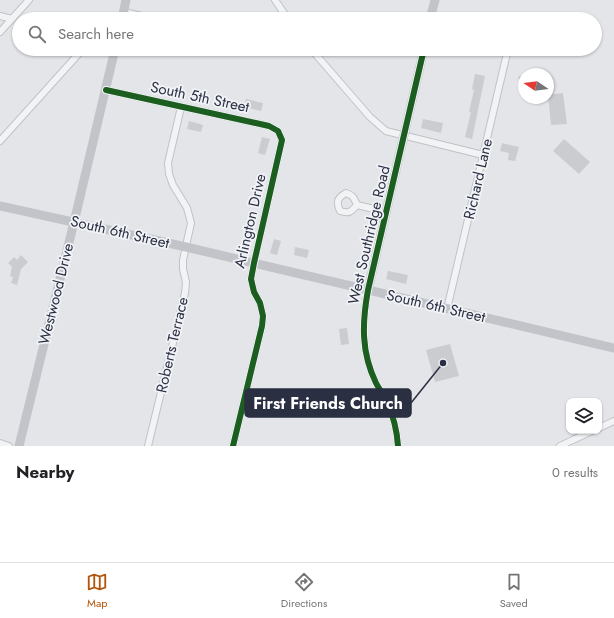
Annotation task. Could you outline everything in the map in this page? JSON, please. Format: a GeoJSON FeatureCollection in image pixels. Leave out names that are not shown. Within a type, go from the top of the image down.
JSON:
{"type":"FeatureCollection","features":[{"type":"Feature","properties":{"kind":"street"},"geometry":{"type":"LineString","coordinates":[[18,12],[29,0]]}},
{"type":"Feature","properties":{"kind":"street"},"geometry":{"type":"LineString","coordinates":[[124,12],[126,0]]}},
{"type":"Feature","properties":{"kind":"street"},"geometry":{"type":"LineString","coordinates":[[275,0],[283,12]]}},
{"type":"Feature","properties":{"kind":"street"},"geometry":{"type":"LineString","coordinates":[[432,12],[435,0]]}},
{"type":"Feature","properties":{"kind":"street"},"geometry":{"type":"LineString","coordinates":[[0,16],[12,19],[0,32]]}},
{"type":"Feature","properties":{"kind":"street"},"geometry":{"type":"LineString","coordinates":[[0,141],[77,56]]}},
{"type":"Feature","properties":{"kind":"street","name":"Westwood Drive"},"geometry":{"type":"LineString","coordinates":[[19,446],[113,56]]}},
{"type":"Feature","properties":{"kind":"street"},"geometry":{"type":"LineString","coordinates":[[317,56],[370,117],[386,131],[483,155]]}},
{"type":"Feature","properties":{"kind":"street","name":"West Southridge Road"},"geometry":{"type":"LineString","coordinates":[[398,446],[394,420],[376,383],[367,359],[363,335],[364,311],[422,56]]}},
{"type":"Feature","properties":{"kind":"street","name":"Richard Lane"},"geometry":{"type":"LineString","coordinates":[[447,309],[506,56]]}},
{"type":"Feature","properties":{"kind":"street","name":"South 5th Street"},"geometry":{"type":"LineString","coordinates":[[106,90],[268,126],[278,130],[282,140]]}},
{"type":"Feature","properties":{"kind":"street","name":"Roberts Terrace"},"geometry":{"type":"LineString","coordinates":[[148,446],[185,293],[186,282],[183,269],[183,260],[191,223],[187,208],[173,185],[169,174],[168,163],[181,107]]}},
{"type":"Feature","properties":{"kind":"street","name":"Arlington Drive"},"geometry":{"type":"LineString","coordinates":[[233,446],[262,326],[263,316],[260,303],[254,292],[251,279],[282,140]]}},
{"type":"Feature","properties":{"kind":"street"},"geometry":{"type":"LineString","coordinates":[[357,205],[386,212]]}},
{"type":"Feature","properties":{"kind":"street","name":"South 6th Street"},"geometry":{"type":"LineString","coordinates":[[0,206],[186,247],[614,348]]}},
{"type":"Feature","properties":{"kind":"street"},"geometry":{"type":"LineString","coordinates":[[602,427],[614,421]]}},
{"type":"Feature","properties":{"kind":"street"},"geometry":{"type":"LineString","coordinates":[[560,446],[586,434]]}},
{"type":"Feature","properties":{"kind":"street"},"geometry":{"type":"LineString","coordinates":[[0,443],[9,446]]}},
{"type":"Feature","properties":{"kind":"building"},"geometry":{"type":"Polygon","coordinates":[[[475,74],[485,76],[472,139],[465,137],[471,112],[469,112],[474,90],[472,89],[475,74]]]}},
{"type":"Feature","properties":{"kind":"building"},"geometry":{"type":"Polygon","coordinates":[[[563,93],[567,124],[551,125],[549,104],[554,104],[554,94],[563,93]]]}},
{"type":"Feature","properties":{"kind":"building"},"geometry":{"type":"Polygon","coordinates":[[[246,99],[263,103],[261,111],[244,107],[246,99]]]}},
{"type":"Feature","properties":{"kind":"building"},"geometry":{"type":"Polygon","coordinates":[[[423,119],[443,123],[441,133],[421,128],[423,119]]]}},
{"type":"Feature","properties":{"kind":"building"},"geometry":{"type":"Polygon","coordinates":[[[189,121],[203,125],[201,132],[187,129],[189,121]]]}},
{"type":"Feature","properties":{"kind":"building"},"geometry":{"type":"Polygon","coordinates":[[[262,137],[270,139],[265,155],[258,153],[262,137]]]}},
{"type":"Feature","properties":{"kind":"building"},"geometry":{"type":"Polygon","coordinates":[[[564,139],[590,162],[579,174],[553,151],[564,139]]]}},
{"type":"Feature","properties":{"kind":"building"},"geometry":{"type":"Polygon","coordinates":[[[502,143],[519,147],[515,161],[508,160],[509,153],[500,151],[502,143]]]}},
{"type":"Feature","properties":{"kind":"building"},"geometry":{"type":"Polygon","coordinates":[[[274,239],[281,241],[277,255],[270,253],[274,239]]]}},
{"type":"Feature","properties":{"kind":"building"},"geometry":{"type":"Polygon","coordinates":[[[295,247],[309,250],[307,258],[294,255],[295,247]]]}},
{"type":"Feature","properties":{"kind":"building"},"geometry":{"type":"Polygon","coordinates":[[[21,255],[28,262],[21,269],[17,285],[11,283],[13,277],[10,276],[12,267],[8,263],[14,257],[17,260],[21,255]]]}},
{"type":"Feature","properties":{"kind":"building"},"geometry":{"type":"Polygon","coordinates":[[[388,271],[408,275],[406,284],[386,279],[388,271]]]}},
{"type":"Feature","properties":{"kind":"building"},"geometry":{"type":"Polygon","coordinates":[[[347,328],[349,344],[341,345],[339,329],[347,328]]]}},
{"type":"Feature","properties":{"kind":"building"},"geometry":{"type":"Polygon","coordinates":[[[450,344],[459,376],[435,382],[426,350],[450,344]]]}},
{"type":"Feature","properties":{"kind":"cycle path"},"geometry":{"type":"LineString","coordinates":[[398,446],[396,429],[391,412],[386,399],[376,383],[371,371],[365,349],[364,326],[368,290],[422,56]]}},
{"type":"Feature","properties":{"kind":"cycle path"},"geometry":{"type":"LineString","coordinates":[[106,90],[269,126],[278,131],[282,140],[251,279],[254,292],[260,303],[263,316],[262,326],[233,446]]}},
{"type":"Feature","properties":{"kind":"place","name":"First Friends Church"},"geometry":{"type":"Point","coordinates":[443,363]}}]}
